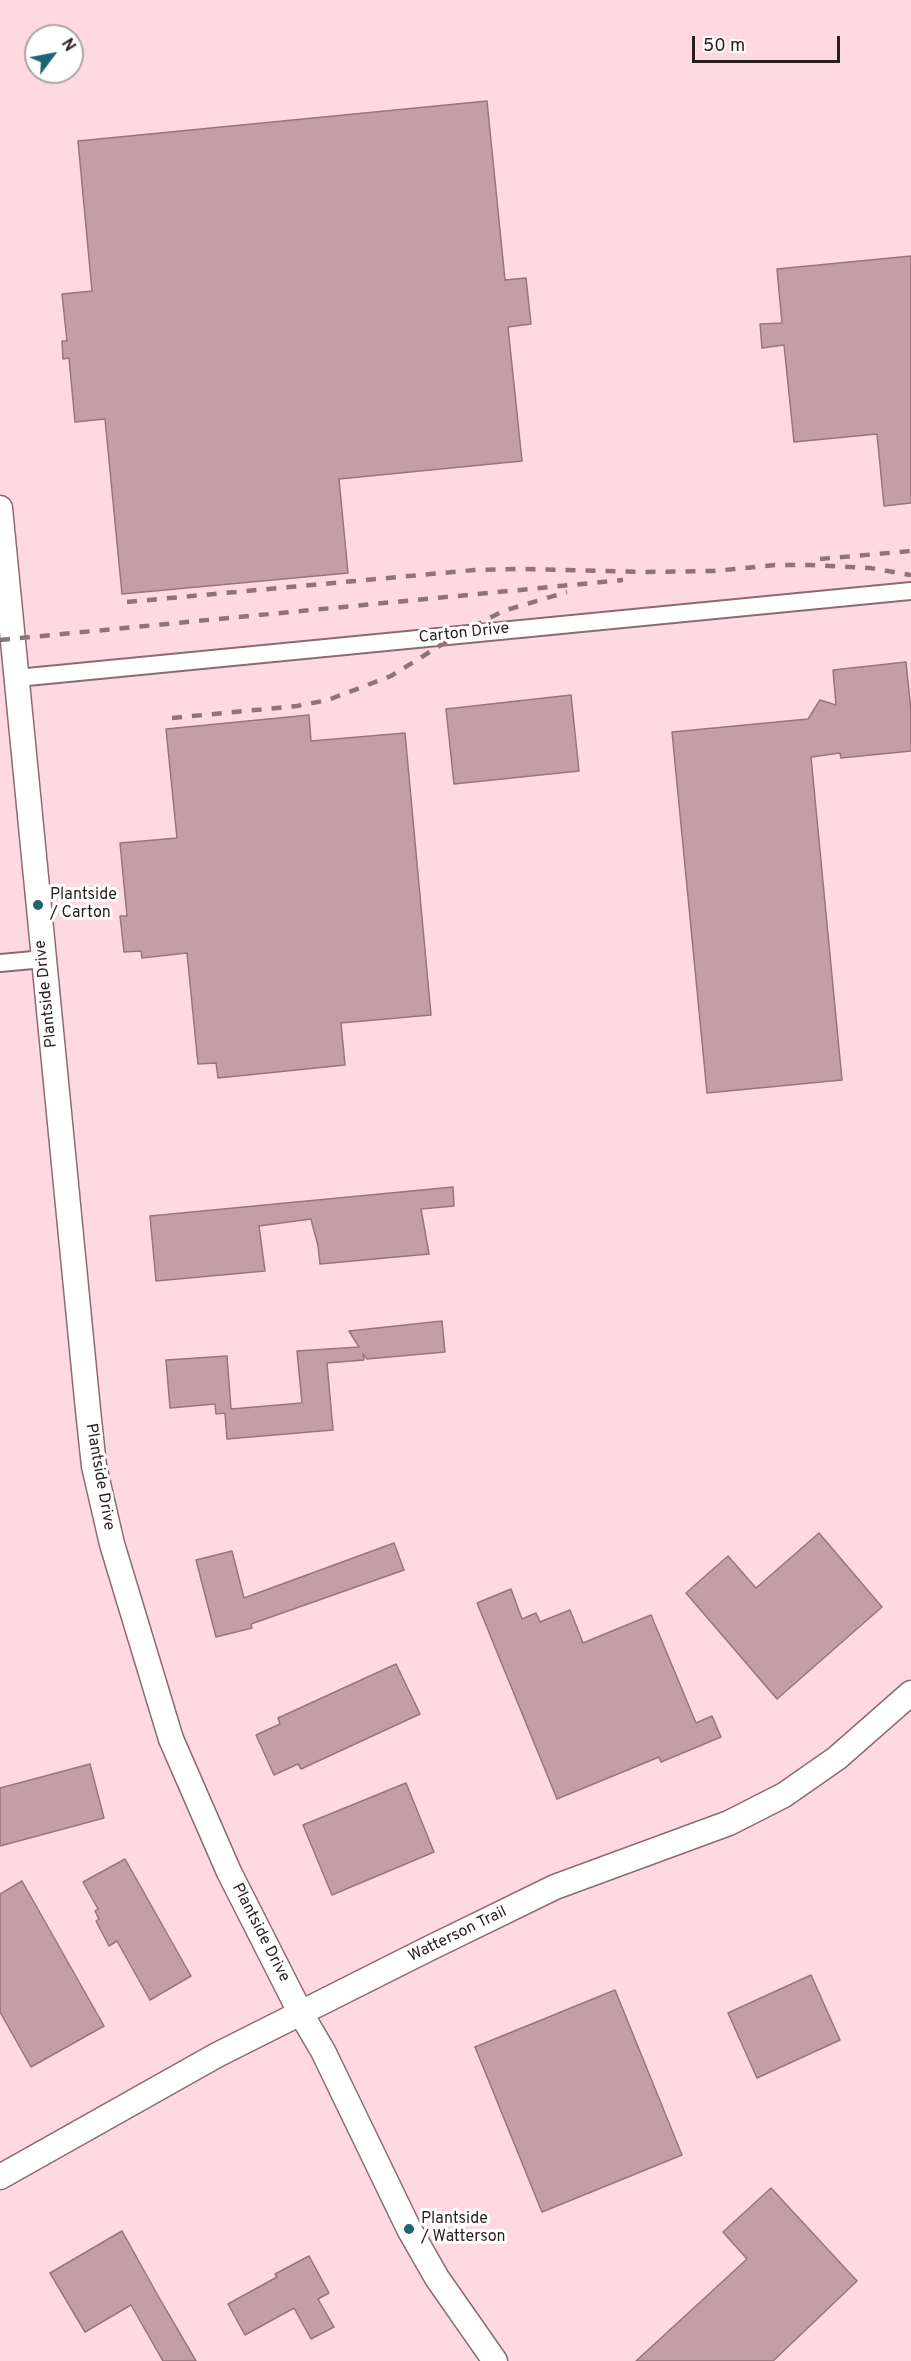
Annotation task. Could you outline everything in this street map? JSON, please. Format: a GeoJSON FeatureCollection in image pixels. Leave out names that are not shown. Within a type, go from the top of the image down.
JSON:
{"type":"FeatureCollection","features":[{"type":"Feature","properties":{"kind":"street","name":"Plantside Drive"},"geometry":{"type":"LineString","coordinates":[[0,508],[94,1466],[112,1544],[171,1739],[229,1872],[300,2012],[323,2050],[409,2229],[437,2278],[492,2360]]}},
{"type":"Feature","properties":{"kind":"street","name":"Carton Drive"},"geometry":{"type":"LineString","coordinates":[[16,678],[911,591]]}},
{"type":"Feature","properties":{"kind":"street"},"geometry":{"type":"LineString","coordinates":[[0,963],[44,959]]}},
{"type":"Feature","properties":{"kind":"street","name":"Watterson Trail"},"geometry":{"type":"LineString","coordinates":[[0,2177],[300,2012],[555,1887],[729,1823],[784,1795],[837,1758],[911,1693]]}},
{"type":"Feature","properties":{"kind":"building"},"geometry":{"type":"Polygon","coordinates":[[[487,101],[505,280],[526,278],[531,324],[508,327],[522,461],[339,479],[348,573],[122,594],[105,419],[75,422],[69,358],[63,359],[62,341],[67,341],[62,294],[92,291],[78,141],[487,101]]]}},
{"type":"Feature","properties":{"kind":"building"},"geometry":{"type":"Polygon","coordinates":[[[911,256],[911,503],[884,506],[877,434],[794,442],[784,345],[762,348],[760,324],[782,323],[777,269],[911,256]]]}},
{"type":"Feature","properties":{"kind":"building"},"geometry":{"type":"Polygon","coordinates":[[[906,662],[911,711],[911,751],[841,758],[840,753],[811,757],[842,1080],[707,1093],[672,732],[808,719],[820,700],[836,705],[833,670],[906,662]]]}},
{"type":"Feature","properties":{"kind":"building"},"geometry":{"type":"Polygon","coordinates":[[[571,695],[579,771],[454,784],[446,709],[571,695]]]}},
{"type":"Feature","properties":{"kind":"building"},"geometry":{"type":"Polygon","coordinates":[[[309,715],[311,741],[405,733],[431,1015],[341,1023],[345,1065],[218,1078],[216,1063],[198,1064],[187,953],[142,958],[141,951],[124,952],[120,916],[127,916],[120,843],[177,838],[166,729],[309,715]]]}},
{"type":"Feature","properties":{"kind":"building"},"geometry":{"type":"Polygon","coordinates":[[[453,1187],[454,1206],[421,1209],[429,1254],[320,1264],[311,1219],[259,1226],[265,1271],[156,1281],[150,1216],[453,1187]]]}},
{"type":"Feature","properties":{"kind":"building"},"geometry":{"type":"Polygon","coordinates":[[[442,1321],[445,1352],[367,1359],[363,1354],[364,1360],[327,1363],[333,1430],[227,1439],[225,1413],[216,1414],[215,1404],[170,1408],[166,1360],[227,1356],[231,1409],[302,1403],[297,1351],[359,1347],[349,1331],[442,1321]]]}},
{"type":"Feature","properties":{"kind":"building"},"geometry":{"type":"Polygon","coordinates":[[[819,1533],[882,1607],[777,1699],[686,1593],[728,1556],[756,1588],[819,1533]]]}},
{"type":"Feature","properties":{"kind":"building"},"geometry":{"type":"Polygon","coordinates":[[[394,1543],[404,1570],[251,1624],[252,1628],[216,1637],[196,1560],[232,1551],[244,1598],[394,1543]]]}},
{"type":"Feature","properties":{"kind":"building"},"geometry":{"type":"Polygon","coordinates":[[[511,1589],[522,1619],[536,1613],[540,1622],[570,1610],[583,1643],[651,1615],[696,1723],[712,1716],[721,1737],[661,1762],[659,1757],[557,1799],[477,1603],[511,1589]]]}},
{"type":"Feature","properties":{"kind":"building"},"geometry":{"type":"Polygon","coordinates":[[[396,1664],[420,1714],[301,1769],[298,1764],[274,1775],[256,1735],[280,1724],[278,1718],[396,1664]]]}},
{"type":"Feature","properties":{"kind":"building"},"geometry":{"type":"Polygon","coordinates":[[[90,1764],[104,1818],[0,1846],[0,1788],[90,1764]]]}},
{"type":"Feature","properties":{"kind":"building"},"geometry":{"type":"Polygon","coordinates":[[[406,1783],[434,1852],[332,1895],[303,1825],[406,1783]]]}},
{"type":"Feature","properties":{"kind":"building"},"geometry":{"type":"Polygon","coordinates":[[[125,1859],[191,1976],[150,2000],[117,1941],[109,1946],[96,1921],[99,1919],[95,1911],[98,1909],[83,1882],[125,1859]]]}},
{"type":"Feature","properties":{"kind":"building"},"geometry":{"type":"Polygon","coordinates":[[[22,1881],[104,2026],[31,2067],[0,2012],[0,1894],[22,1881]]]}},
{"type":"Feature","properties":{"kind":"building"},"geometry":{"type":"Polygon","coordinates":[[[811,1975],[840,2040],[757,2078],[728,2013],[811,1975]]]}},
{"type":"Feature","properties":{"kind":"building"},"geometry":{"type":"Polygon","coordinates":[[[615,1990],[682,2155],[542,2212],[475,2047],[615,1990]]]}},
{"type":"Feature","properties":{"kind":"building"},"geometry":{"type":"Polygon","coordinates":[[[771,2188],[857,2281],[773,2361],[636,2361],[747,2259],[723,2232],[771,2188]]]}},
{"type":"Feature","properties":{"kind":"building"},"geometry":{"type":"Polygon","coordinates":[[[122,2231],[196,2361],[163,2361],[131,2305],[85,2332],[50,2273],[122,2231]]]}},
{"type":"Feature","properties":{"kind":"building"},"geometry":{"type":"Polygon","coordinates":[[[309,2256],[329,2293],[318,2299],[334,2327],[311,2339],[294,2308],[245,2335],[228,2304],[277,2277],[275,2274],[309,2256]]]}},
{"type":"Feature","properties":{"kind":"railway"},"geometry":{"type":"LineString","coordinates":[[820,559],[911,551]]}},
{"type":"Feature","properties":{"kind":"railway"},"geometry":{"type":"LineString","coordinates":[[127,602],[475,570],[714,571],[775,565],[811,565],[870,568],[911,575]]}},
{"type":"Feature","properties":{"kind":"railway"},"geometry":{"type":"LineString","coordinates":[[0,640],[623,580]]}},
{"type":"Feature","properties":{"kind":"railway"},"geometry":{"type":"LineString","coordinates":[[172,718],[297,706],[328,700],[391,676],[457,635],[503,611],[567,592]]}},
{"type":"Feature","properties":{"kind":"place","name":"Plantside / Carton"},"geometry":{"type":"Point","coordinates":[38,905]}},
{"type":"Feature","properties":{"kind":"place","name":"Plantside / Watterson"},"geometry":{"type":"Point","coordinates":[409,2229]}}]}
